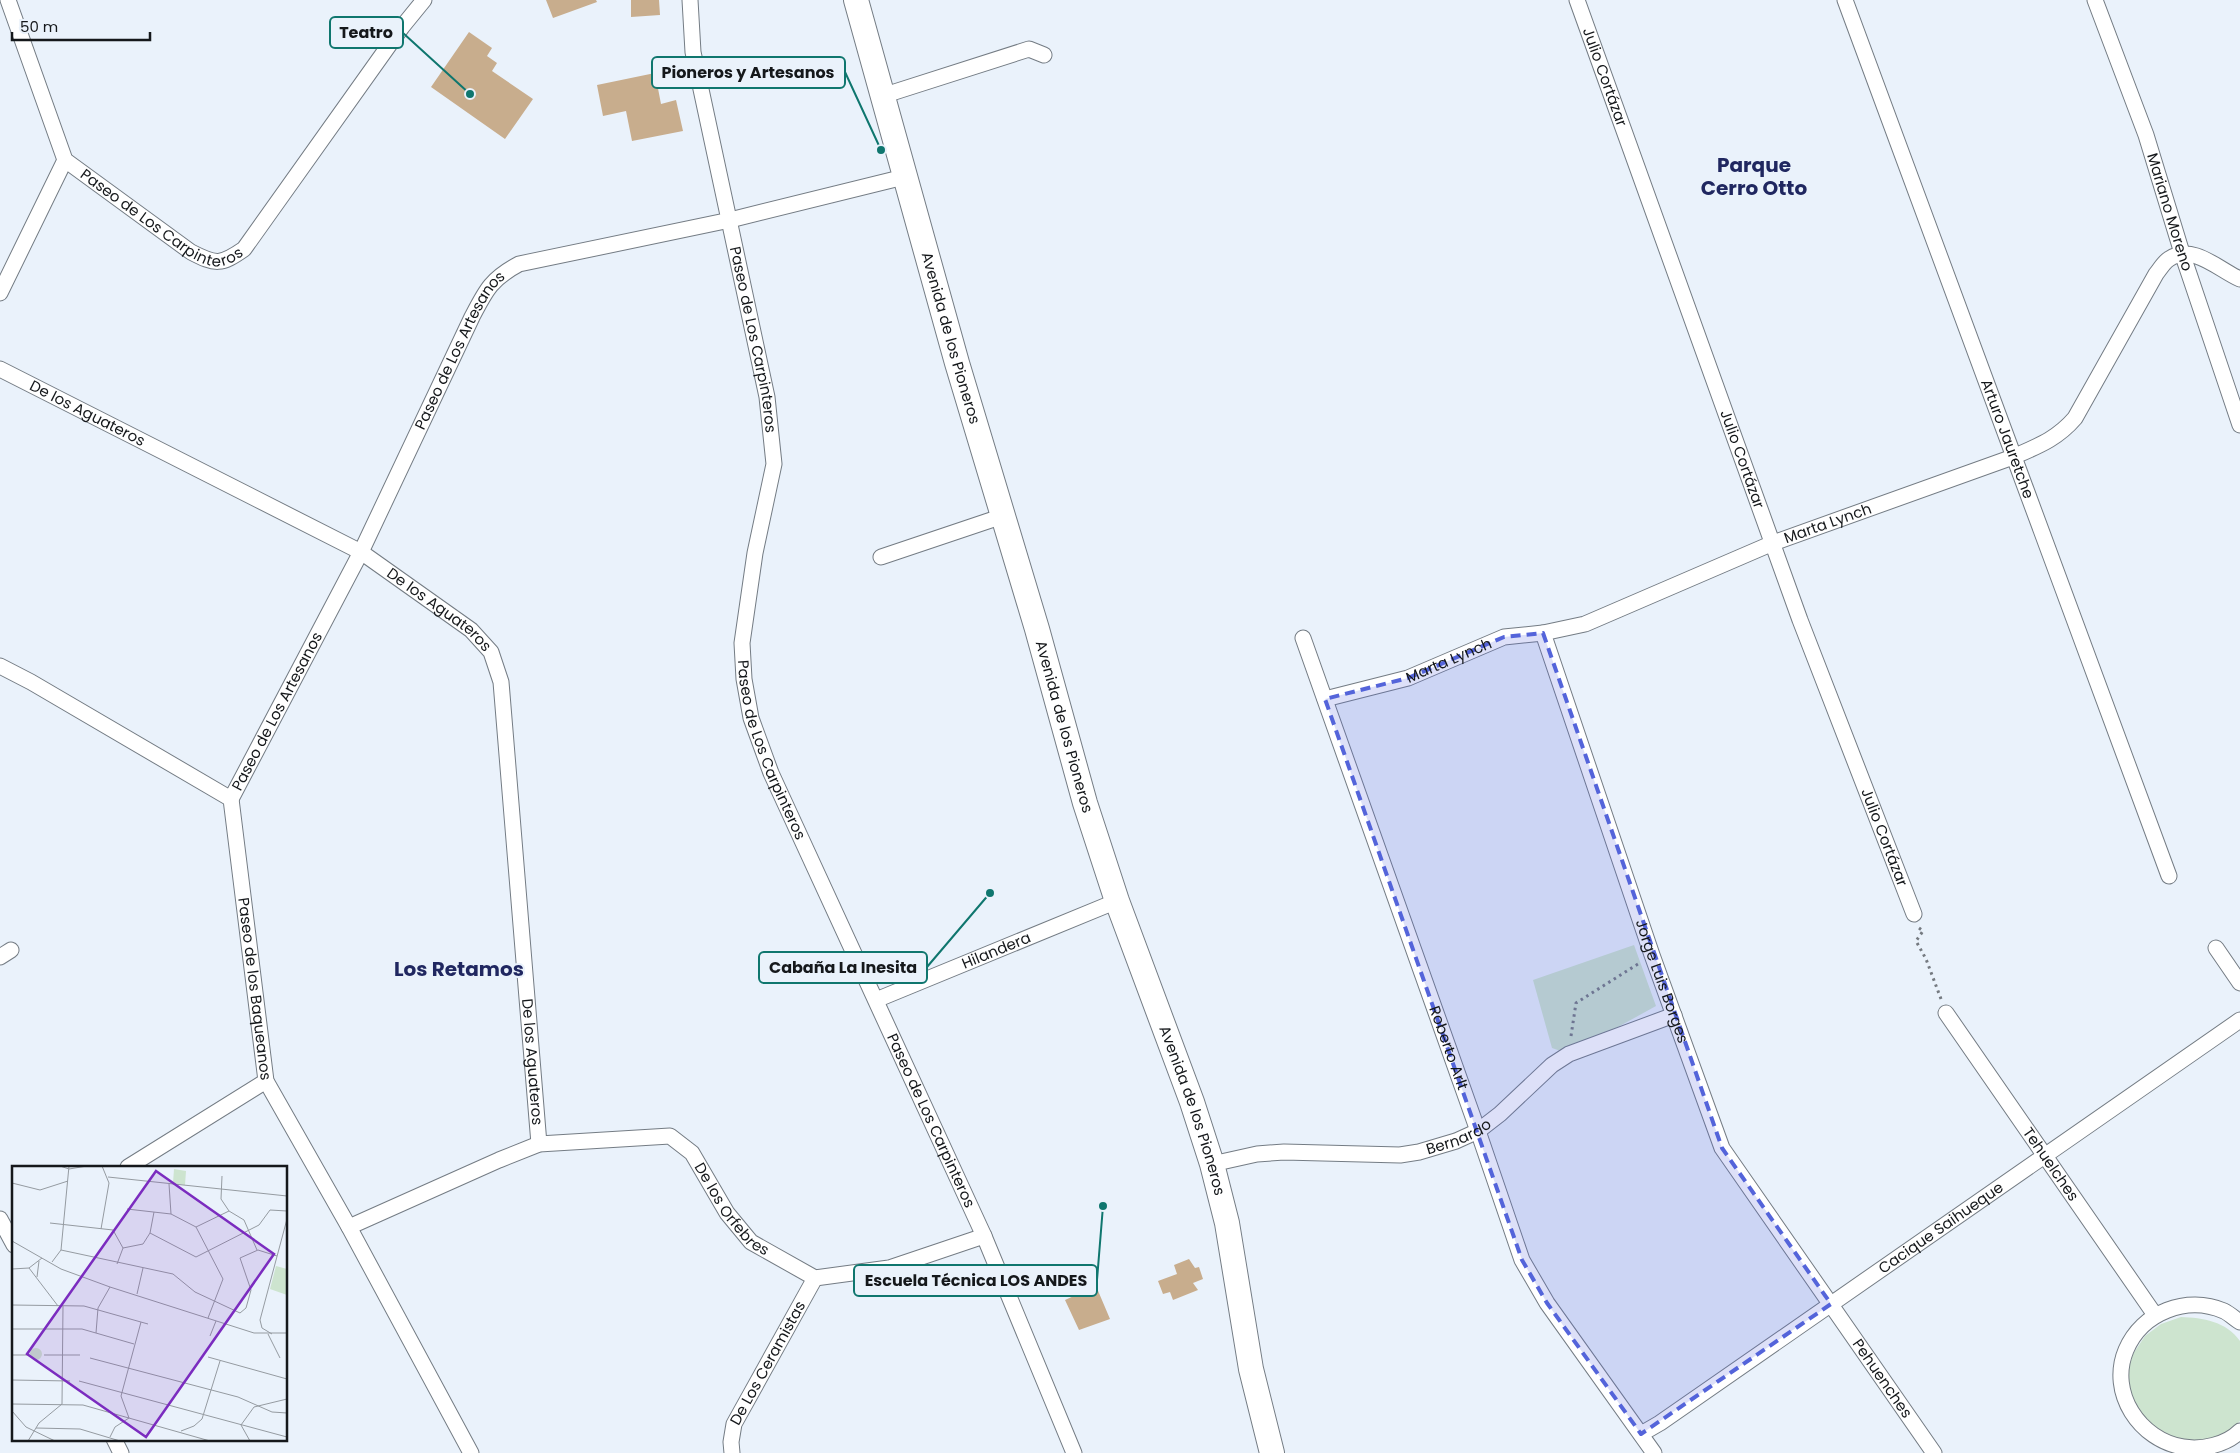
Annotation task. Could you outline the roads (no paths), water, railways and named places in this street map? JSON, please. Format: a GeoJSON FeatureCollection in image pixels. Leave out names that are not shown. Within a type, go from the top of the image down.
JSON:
{"type":"FeatureCollection","features":[{"type":"Feature","properties":{"kind":"main road","name":"Avenida de los Pioneros"},"geometry":{"type":"LineString","coordinates":[[856,0],[904,177],[1037,629],[1085,803],[1117,901],[1192,1102],[1212,1164],[1232,1248],[1251,1369],[1272,1453]]}},
{"type":"Feature","properties":{"kind":"street","name":"Paseo de Los Carpinteros"},"geometry":{"type":"LineString","coordinates":[[8,0],[65,160],[191,252],[210,262],[226,262],[244,249],[402,26],[424,0]]}},
{"type":"Feature","properties":{"kind":"street","name":"Paseo de Los Carpinteros"},"geometry":{"type":"LineString","coordinates":[[690,0],[693,52],[767,397],[774,464],[753,562],[742,643],[744,679],[751,718],[771,773],[984,1236],[1074,1453]]}},
{"type":"Feature","properties":{"kind":"street","name":"Julio Cortázar"},"geometry":{"type":"LineString","coordinates":[[1577,0],[1800,620],[1914,914]]}},
{"type":"Feature","properties":{"kind":"street","name":"Arturo Jauretche"},"geometry":{"type":"LineString","coordinates":[[1845,0],[2169,876]]}},
{"type":"Feature","properties":{"kind":"street","name":"Mariano Moreno"},"geometry":{"type":"LineString","coordinates":[[2095,0],[2146,135],[2182,253],[2240,425]]}},
{"type":"Feature","properties":{"kind":"street"},"geometry":{"type":"LineString","coordinates":[[882,96],[1028,50],[1044,55]]}},
{"type":"Feature","properties":{"kind":"street"},"geometry":{"type":"LineString","coordinates":[[0,293],[65,160]]}},
{"type":"Feature","properties":{"kind":"street","name":"Paseo de Los Artesanos"},"geometry":{"type":"LineString","coordinates":[[232,799],[361,552],[486,289],[501,274],[519,264],[730,220],[904,177]]}},
{"type":"Feature","properties":{"kind":"street"},"geometry":{"type":"LineString","coordinates":[[2182,253],[2198,256],[2240,279]]}},
{"type":"Feature","properties":{"kind":"street","name":"Marta Lynch"},"geometry":{"type":"LineString","coordinates":[[1325,699],[1408,678],[1504,637],[1542,633],[1584,624],[1773,543],[2013,457],[2062,433],[2075,418],[2156,274],[2168,259],[2182,253]]}},
{"type":"Feature","properties":{"kind":"street","name":"De los Aguateros"},"geometry":{"type":"LineString","coordinates":[[0,369],[361,552],[471,630],[490,652],[501,682],[539,1144]]}},
{"type":"Feature","properties":{"kind":"street"},"geometry":{"type":"LineString","coordinates":[[881,557],[1003,516]]}},
{"type":"Feature","properties":{"kind":"street","name":"Jorge Luis Borges"},"geometry":{"type":"LineString","coordinates":[[1542,633],[1652,955],[1722,1148],[1831,1304]]}},
{"type":"Feature","properties":{"kind":"street","name":"Roberto Arlt"},"geometry":{"type":"LineString","coordinates":[[1303,638],[1522,1260],[1548,1303],[1654,1453]]}},
{"type":"Feature","properties":{"kind":"street"},"geometry":{"type":"LineString","coordinates":[[0,666],[31,682],[232,799]]}},
{"type":"Feature","properties":{"kind":"street","name":"Paseo de los Baqueanos"},"geometry":{"type":"LineString","coordinates":[[232,799],[266,1081],[349,1227],[471,1453]]}},
{"type":"Feature","properties":{"kind":"street","name":"Hilandera"},"geometry":{"type":"LineString","coordinates":[[876,1000],[1117,901]]}},
{"type":"Feature","properties":{"kind":"street"},"geometry":{"type":"LineString","coordinates":[[2216,948],[2240,983]]}},
{"type":"Feature","properties":{"kind":"street","name":"Tehuelches"},"geometry":{"type":"LineString","coordinates":[[1946,1013],[2155,1315]]}},
{"type":"Feature","properties":{"kind":"street","name":"Bernardo"},"geometry":{"type":"LineString","coordinates":[[1212,1164],[1257,1154],[1284,1152],[1400,1155],[1419,1152],[1456,1141],[1478,1131],[1500,1114],[1552,1065],[1569,1054],[1674,1015]]}},
{"type":"Feature","properties":{"kind":"street","name":"Cacique Saihueque"},"geometry":{"type":"LineString","coordinates":[[1642,1434],[2240,1020]]}},
{"type":"Feature","properties":{"kind":"street"},"geometry":{"type":"LineString","coordinates":[[130,1166],[266,1081]]}},
{"type":"Feature","properties":{"kind":"street","name":"De los Orfebres"},"geometry":{"type":"LineString","coordinates":[[349,1227],[539,1144],[670,1136],[692,1153],[727,1213],[751,1242],[815,1278]]}},
{"type":"Feature","properties":{"kind":"street"},"geometry":{"type":"LineString","coordinates":[[0,1219],[12,1241]]}},
{"type":"Feature","properties":{"kind":"street"},"geometry":{"type":"LineString","coordinates":[[815,1278],[889,1268],[984,1236]]}},
{"type":"Feature","properties":{"kind":"street","name":"De Los Ceramistas"},"geometry":{"type":"LineString","coordinates":[[732,1453],[731,1442],[734,1424],[815,1278]]}},
{"type":"Feature","properties":{"kind":"street","name":"Pehuenches"},"geometry":{"type":"LineString","coordinates":[[1831,1304],[1934,1453]]}},
{"type":"Feature","properties":{"kind":"street"},"geometry":{"type":"LineString","coordinates":[[2239,1435],[2216,1445],[2193,1449],[2170,1445],[2150,1434],[2134,1418],[2124,1396],[2121,1374],[2126,1351],[2137,1331],[2155,1315],[2177,1306],[2202,1304],[2225,1311],[2240,1322]]}},
{"type":"Feature","properties":{"kind":"street"},"geometry":{"type":"LineString","coordinates":[[114,1440],[121,1453]]}},
{"type":"Feature","properties":{"kind":"place","name":"Teatro"},"geometry":{"type":"Point","coordinates":[470,94]}},
{"type":"Feature","properties":{"kind":"place","name":"Pioneros y Artesanos"},"geometry":{"type":"Point","coordinates":[881,150]}},
{"type":"Feature","properties":{"kind":"place","name":"Cabaña La Inesita"},"geometry":{"type":"Point","coordinates":[990,893]}},
{"type":"Feature","properties":{"kind":"place","name":"Escuela Técnica LOS ANDES"},"geometry":{"type":"Point","coordinates":[1103,1206]}},
{"type":"Feature","properties":{"kind":"district","name":"Parque Cerro Otto"},"geometry":{"type":"Point","coordinates":[1754,176]}},
{"type":"Feature","properties":{"kind":"district","name":"Los Retamos"},"geometry":{"type":"Point","coordinates":[459,969]}}]}
